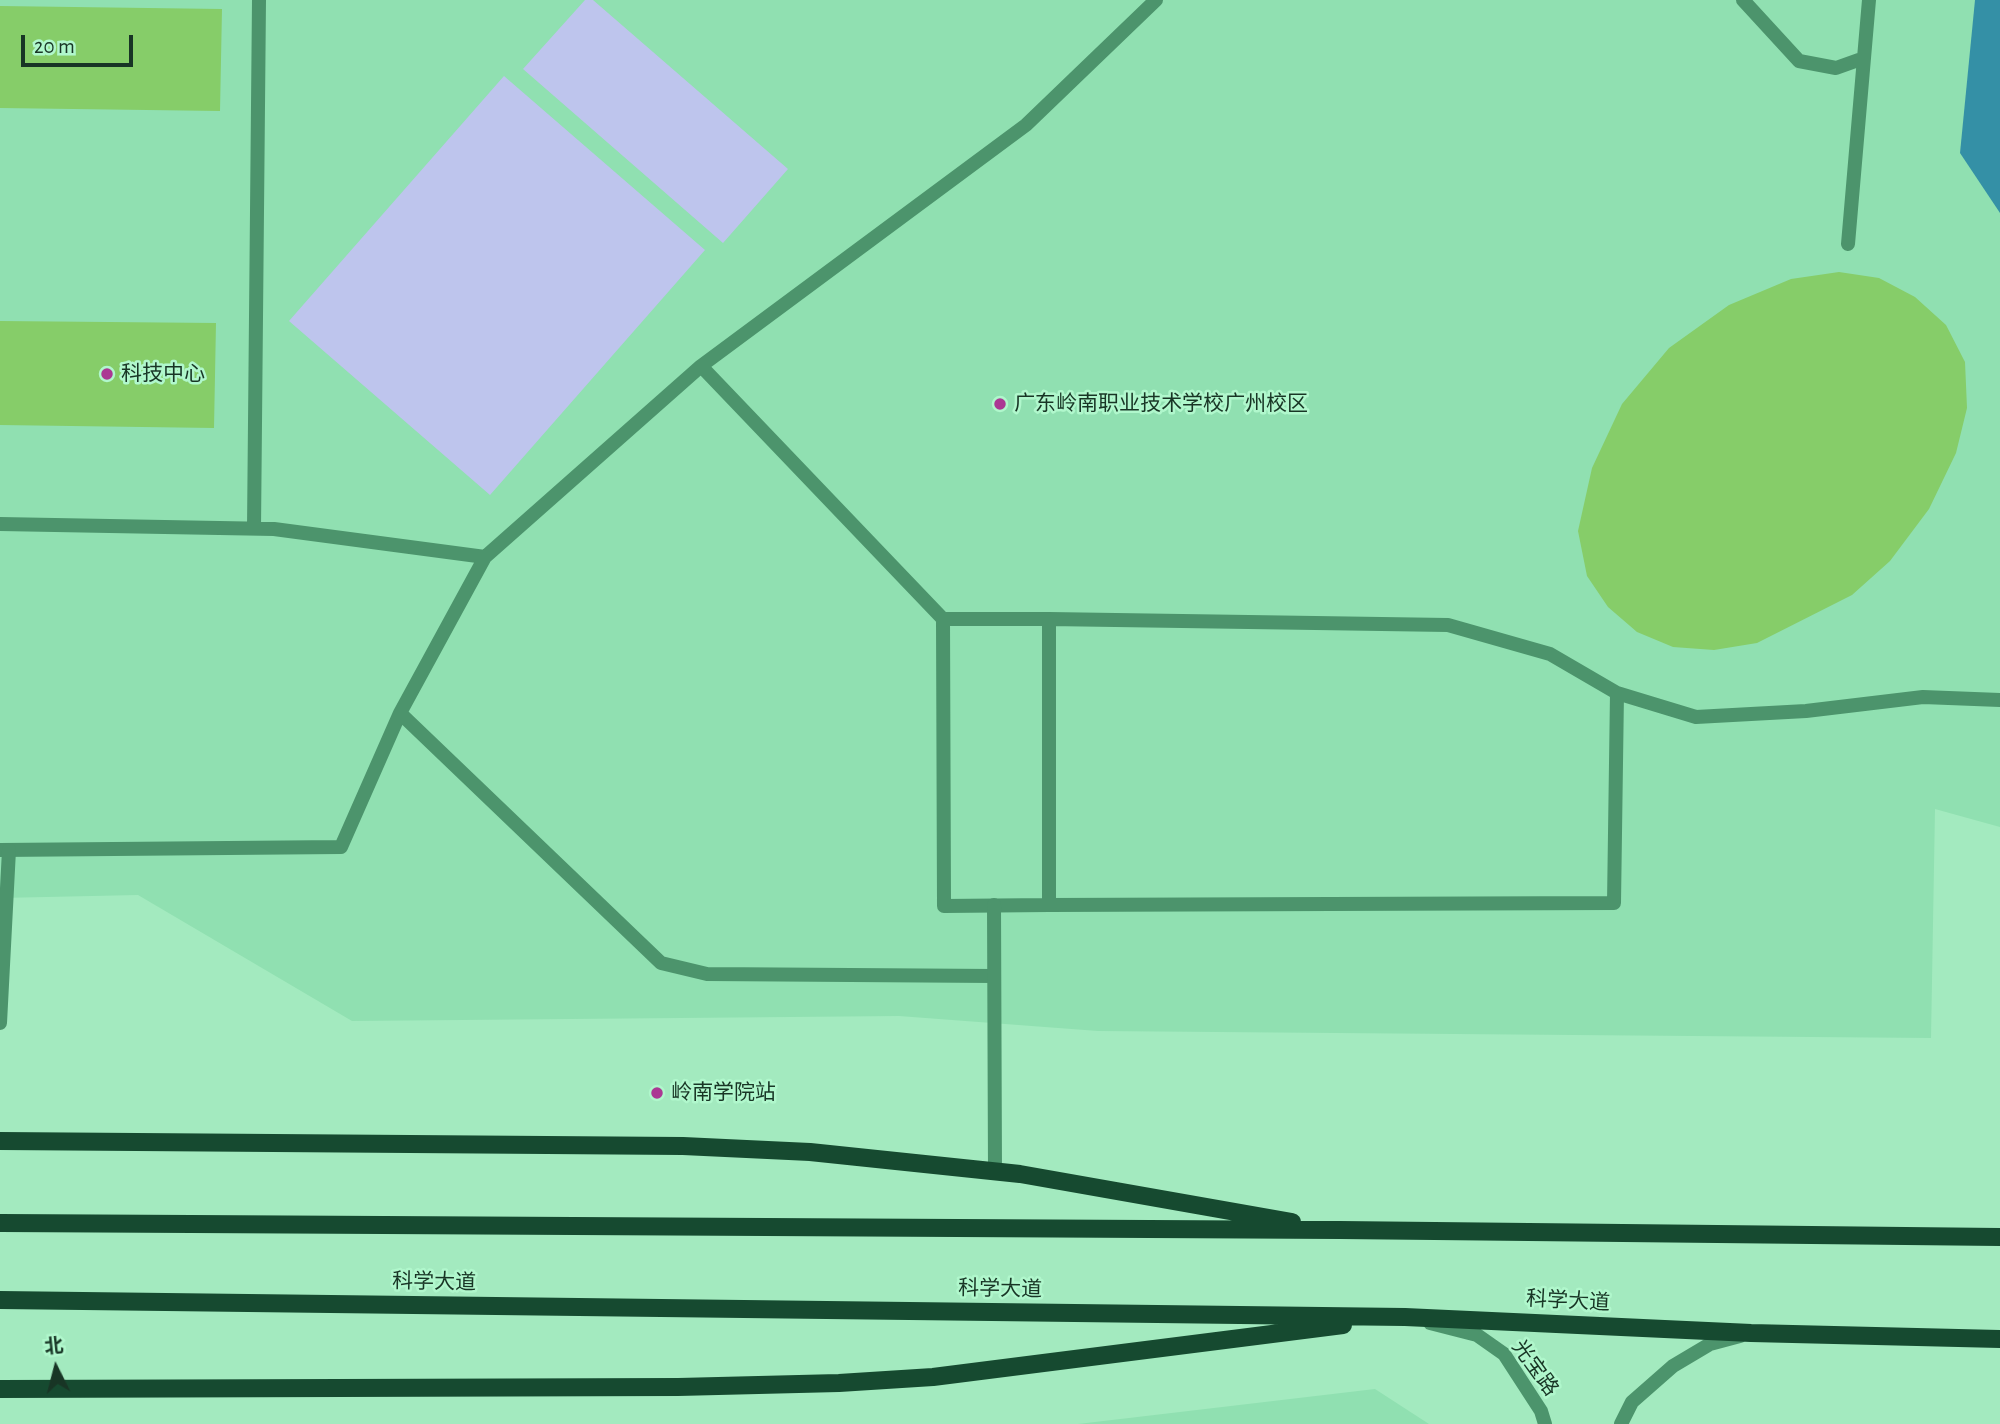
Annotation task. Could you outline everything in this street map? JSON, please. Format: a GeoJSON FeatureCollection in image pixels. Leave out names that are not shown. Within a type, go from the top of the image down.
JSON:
{"type":"FeatureCollection","features":[{"type":"Feature","properties":{"kind":"main road"},"geometry":{"type":"LineString","coordinates":[[0,1141],[683,1146],[810,1152],[1020,1174],[1340,1230]]}},
{"type":"Feature","properties":{"kind":"main road"},"geometry":{"type":"LineString","coordinates":[[0,1223],[1340,1230],[2000,1237]]}},
{"type":"Feature","properties":{"kind":"main road","name":"科学大道"},"geometry":{"type":"LineString","coordinates":[[0,1300],[1405,1317],[1751,1333],[2000,1339]]}},
{"type":"Feature","properties":{"kind":"main road"},"geometry":{"type":"LineString","coordinates":[[0,1389],[678,1387],[839,1383],[946,1376],[1405,1317]]}},
{"type":"Feature","properties":{"kind":"street"},"geometry":{"type":"LineString","coordinates":[[254,528],[259,0]]}},
{"type":"Feature","properties":{"kind":"street"},"geometry":{"type":"LineString","coordinates":[[0,1023],[4,850],[341,847],[400,713],[485,557],[701,366],[1026,125],[1156,0]]}},
{"type":"Feature","properties":{"kind":"street"},"geometry":{"type":"LineString","coordinates":[[1743,0],[1799,61],[1836,68],[1864,58]]}},
{"type":"Feature","properties":{"kind":"street"},"geometry":{"type":"LineString","coordinates":[[1848,244],[1869,0]]}},
{"type":"Feature","properties":{"kind":"street"},"geometry":{"type":"LineString","coordinates":[[701,366],[943,619],[944,905],[1614,903],[1617,693]]}},
{"type":"Feature","properties":{"kind":"street"},"geometry":{"type":"LineString","coordinates":[[0,524],[274,529],[485,557]]}},
{"type":"Feature","properties":{"kind":"street"},"geometry":{"type":"LineString","coordinates":[[943,619],[1048,618],[1448,625],[1550,654],[1617,693],[1696,717],[1806,711],[1923,697],[2000,701]]}},
{"type":"Feature","properties":{"kind":"street"},"geometry":{"type":"LineString","coordinates":[[1048,618],[1049,905]]}},
{"type":"Feature","properties":{"kind":"street"},"geometry":{"type":"LineString","coordinates":[[400,713],[661,963],[707,974],[994,976]]}},
{"type":"Feature","properties":{"kind":"street"},"geometry":{"type":"LineString","coordinates":[[994,905],[995,1172]]}},
{"type":"Feature","properties":{"kind":"street","name":"光宝路"},"geometry":{"type":"LineString","coordinates":[[1405,1317],[1476,1335],[1504,1354],[1541,1411],[1545,1424]]}},
{"type":"Feature","properties":{"kind":"street"},"geometry":{"type":"LineString","coordinates":[[1621,1424],[1632,1402],[1673,1366],[1710,1344],[1751,1333]]}},
{"type":"Feature","properties":{"kind":"shaded area","name":"广东岭南职业技术学校广州校区"},"geometry":{"type":"Polygon","coordinates":[[[0,0],[2000,0],[2000,827],[1935,809],[1931,1038],[1098,1031],[899,1016],[352,1021],[138,895],[0,898],[0,0]]]}},
{"type":"Feature","properties":{"kind":"shaded area"},"geometry":{"type":"Polygon","coordinates":[[[585,0],[593,0],[788,169],[723,243],[523,69],[585,0]]]}},
{"type":"Feature","properties":{"kind":"shaded area"},"geometry":{"type":"Polygon","coordinates":[[[1975,0],[2000,0],[2000,213],[1960,153],[1975,0]]]}},
{"type":"Feature","properties":{"kind":"shaded area"},"geometry":{"type":"Polygon","coordinates":[[[504,76],[705,250],[490,495],[289,321],[504,76]]]}},
{"type":"Feature","properties":{"kind":"shaded area"},"geometry":{"type":"Polygon","coordinates":[[[1375,1389],[1429,1424],[1078,1424],[1375,1389]]]}},
{"type":"Feature","properties":{"kind":"building"},"geometry":{"type":"Polygon","coordinates":[[[0,6],[222,9],[220,111],[0,108],[0,6]]]}},
{"type":"Feature","properties":{"kind":"building"},"geometry":{"type":"Polygon","coordinates":[[[1839,272],[1879,278],[1915,297],[1946,325],[1965,362],[1967,408],[1956,453],[1929,509],[1890,561],[1852,595],[1757,643],[1714,650],[1673,647],[1637,632],[1608,607],[1587,576],[1578,531],[1592,468],[1622,404],[1669,348],[1729,305],[1791,279],[1839,272]]]}},
{"type":"Feature","properties":{"kind":"building","name":"科技中心"},"geometry":{"type":"Polygon","coordinates":[[[0,321],[216,323],[214,428],[0,425],[0,321]]]}},
{"type":"Feature","properties":{"kind":"place","name":"科技中心"},"geometry":{"type":"Point","coordinates":[107,374]}},
{"type":"Feature","properties":{"kind":"place","name":"广东岭南职业技术学校广州校区"},"geometry":{"type":"Point","coordinates":[1000,404]}},
{"type":"Feature","properties":{"kind":"place","name":"岭南学院站"},"geometry":{"type":"Point","coordinates":[657,1093]}}]}
